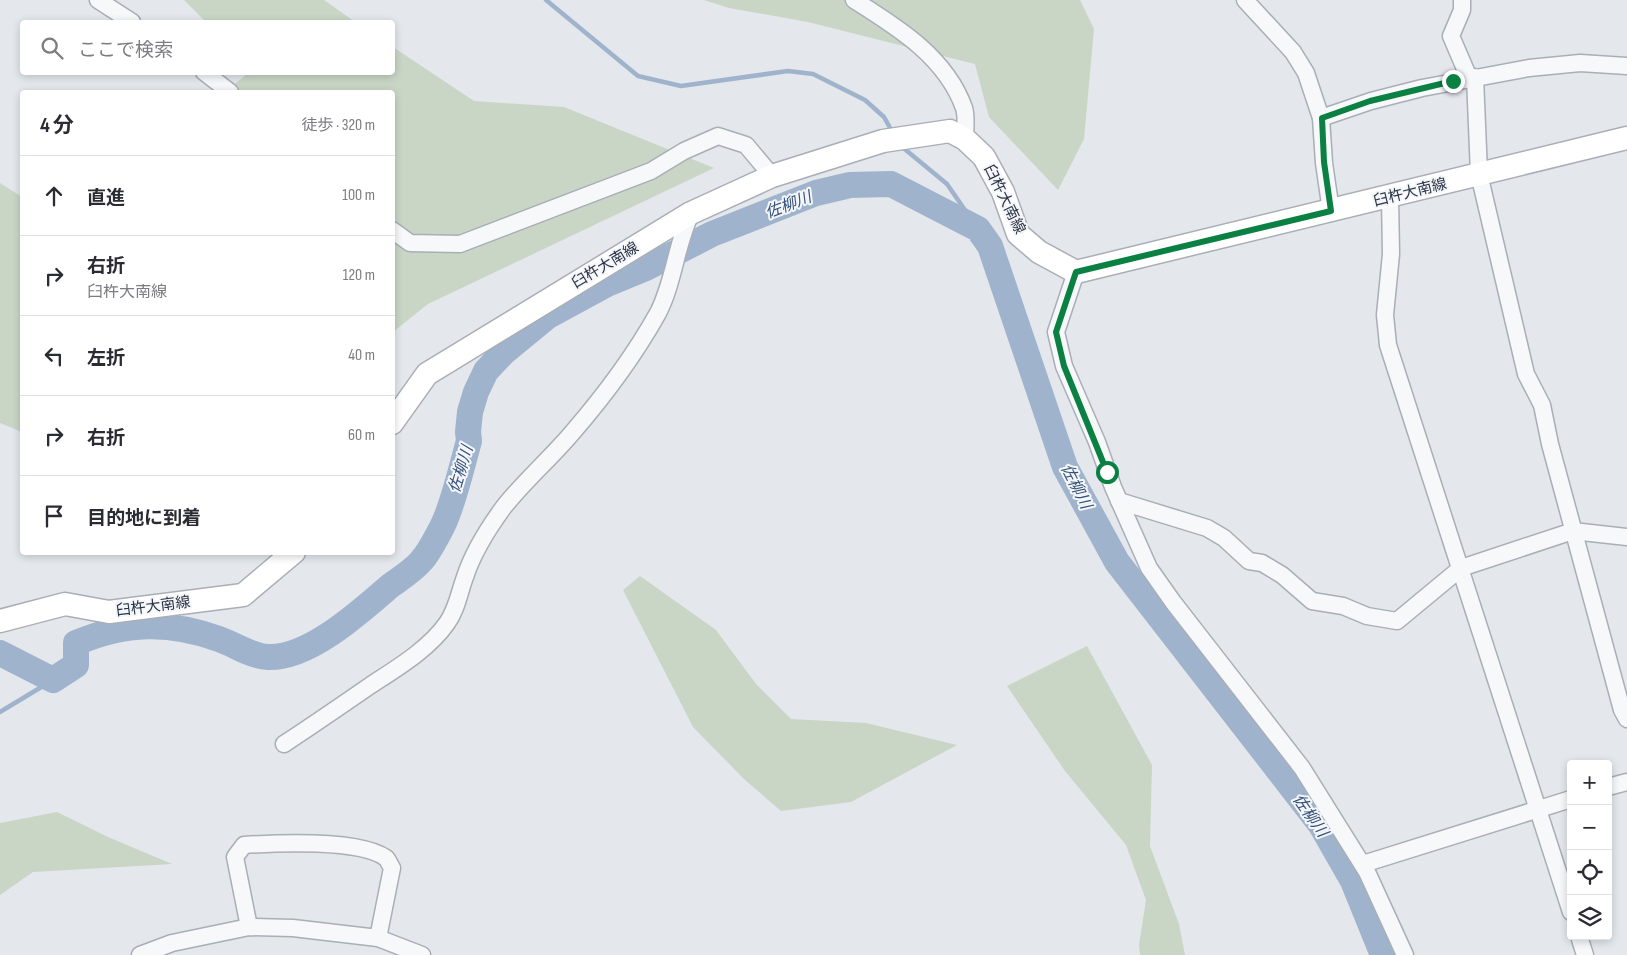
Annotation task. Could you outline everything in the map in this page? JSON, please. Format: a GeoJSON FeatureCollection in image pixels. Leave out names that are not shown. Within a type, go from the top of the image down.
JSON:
{"type":"FeatureCollection","features":[{"type":"Feature","properties":{"kind":"main road","name":"臼杵大南線"},"geometry":{"type":"LineString","coordinates":[[395,419],[427,374],[691,213],[772,176],[883,141],[950,131],[965,139],[984,157],[1003,192],[1018,234],[1038,252],[1076,272],[1627,138]]}},
{"type":"Feature","properties":{"kind":"main road","name":"臼杵大南線"},"geometry":{"type":"LineString","coordinates":[[0,621],[66,604],[109,612],[243,594],[290,555]]}},
{"type":"Feature","properties":{"kind":"street"},"geometry":{"type":"LineString","coordinates":[[98,0],[129,20]]}},
{"type":"Feature","properties":{"kind":"street"},"geometry":{"type":"LineString","coordinates":[[854,0],[892,23],[932,57],[948,78],[965,110],[965,139]]}},
{"type":"Feature","properties":{"kind":"street"},"geometry":{"type":"LineString","coordinates":[[1245,0],[1293,52],[1306,73],[1322,118],[1324,162],[1331,211]]}},
{"type":"Feature","properties":{"kind":"street"},"geometry":{"type":"LineString","coordinates":[[1462,0],[1462,10],[1451,36],[1472,77],[1479,174],[1526,374],[1542,405],[1573,531],[1622,710],[1627,719]]}},
{"type":"Feature","properties":{"kind":"street"},"geometry":{"type":"LineString","coordinates":[[1322,118],[1370,101],[1472,77],[1529,68],[1580,63],[1627,66]]}},
{"type":"Feature","properties":{"kind":"street"},"geometry":{"type":"LineString","coordinates":[[208,75],[227,90]]}},
{"type":"Feature","properties":{"kind":"street"},"geometry":{"type":"LineString","coordinates":[[395,232],[410,243],[460,244],[651,171],[684,150],[718,136],[746,145],[772,176]]}},
{"type":"Feature","properties":{"kind":"street"},"geometry":{"type":"LineString","coordinates":[[1390,197],[1391,254],[1385,315],[1388,345],[1567,900]]}},
{"type":"Feature","properties":{"kind":"street"},"geometry":{"type":"LineString","coordinates":[[284,744],[394,670],[424,647],[447,623],[459,599],[475,552],[492,524],[514,493],[578,426],[607,391],[636,349],[658,311],[668,289],[683,231],[691,213]]}},
{"type":"Feature","properties":{"kind":"street"},"geometry":{"type":"LineString","coordinates":[[1076,272],[1056,332],[1064,366],[1119,501],[1149,568],[1173,602],[1302,768],[1363,864],[1405,955]]}},
{"type":"Feature","properties":{"kind":"street"},"geometry":{"type":"LineString","coordinates":[[1119,501],[1207,528],[1224,538],[1249,561],[1262,563],[1282,575],[1312,601],[1343,606],[1367,616],[1388,621],[1397,621],[1461,568],[1573,531],[1627,537]]}},
{"type":"Feature","properties":{"kind":"street"},"geometry":{"type":"LineString","coordinates":[[1612,787],[1627,782]]}},
{"type":"Feature","properties":{"kind":"street"},"geometry":{"type":"LineString","coordinates":[[1363,864],[1446,840],[1567,800]]}},
{"type":"Feature","properties":{"kind":"street"},"geometry":{"type":"LineString","coordinates":[[249,927],[236,857],[244,845],[328,844],[368,851],[386,858],[392,868],[378,938]]}},
{"type":"Feature","properties":{"kind":"street"},"geometry":{"type":"LineString","coordinates":[[140,955],[172,943],[249,927],[293,928],[378,938],[422,955]]}},
{"type":"Feature","properties":{"kind":"street"},"geometry":{"type":"LineString","coordinates":[[1579,940],[1585,955]]}},
{"type":"Feature","properties":{"kind":"green space"},"geometry":{"type":"Polygon","coordinates":[[[184,0],[324,0],[352,20],[204,20],[184,0]]]}},
{"type":"Feature","properties":{"kind":"green space"},"geometry":{"type":"Polygon","coordinates":[[[704,0],[1080,0],[1094,29],[1084,139],[1058,190],[989,117],[975,64],[808,22],[729,8],[704,0]]]}},
{"type":"Feature","properties":{"kind":"green space"},"geometry":{"type":"Polygon","coordinates":[[[395,48],[474,101],[564,107],[714,168],[428,304],[395,330],[395,90],[227,90],[246,75],[395,75],[395,48]]]}},
{"type":"Feature","properties":{"kind":"green space"},"geometry":{"type":"Polygon","coordinates":[[[0,183],[20,196],[20,431],[0,423],[0,183]]]}},
{"type":"Feature","properties":{"kind":"green space"},"geometry":{"type":"Polygon","coordinates":[[[640,576],[716,630],[756,684],[791,719],[866,723],[957,745],[851,802],[781,811],[745,780],[693,727],[623,590],[640,576]]]}},
{"type":"Feature","properties":{"kind":"green space"},"geometry":{"type":"Polygon","coordinates":[[[1087,646],[1152,765],[1150,846],[1179,924],[1185,955],[1140,955],[1139,945],[1146,900],[1126,845],[1065,771],[1007,686],[1087,646]]]}},
{"type":"Feature","properties":{"kind":"green space"},"geometry":{"type":"Polygon","coordinates":[[[57,812],[108,837],[172,864],[33,872],[0,895],[0,823],[57,812]]]}},
{"type":"Feature","properties":{"kind":"waterway"},"geometry":{"type":"LineString","coordinates":[[546,0],[638,76],[681,86],[788,71],[813,74],[865,100],[884,117],[893,133]]}},
{"type":"Feature","properties":{"kind":"waterway"},"geometry":{"type":"LineString","coordinates":[[901,146],[947,184],[978,229]]}},
{"type":"Feature","properties":{"kind":"waterway","name":"佐柳川"},"geometry":{"type":"LineString","coordinates":[[0,653],[53,680],[76,665],[76,643],[94,636],[130,628],[147,626],[182,629],[219,639],[249,652],[268,657],[284,656],[317,642],[334,632],[411,571],[428,553],[442,527],[454,497],[469,441],[470,412],[476,392],[486,371],[503,353],[548,316],[607,284],[646,268],[712,234],[816,193],[850,185],[891,184],[978,229],[990,246],[1065,467],[1117,562],[1321,825],[1353,881],[1383,955]]}},
{"type":"Feature","properties":{"kind":"waterway"},"geometry":{"type":"LineString","coordinates":[[0,712],[53,680]]}},
{"type":"Feature","properties":{"kind":"route"},"geometry":{"type":"LineString","coordinates":[[1107,472],[1097,442],[1064,366],[1056,332],[1076,272],[1331,211],[1324,162],[1322,118],[1370,101],[1453,81]]}}]}
